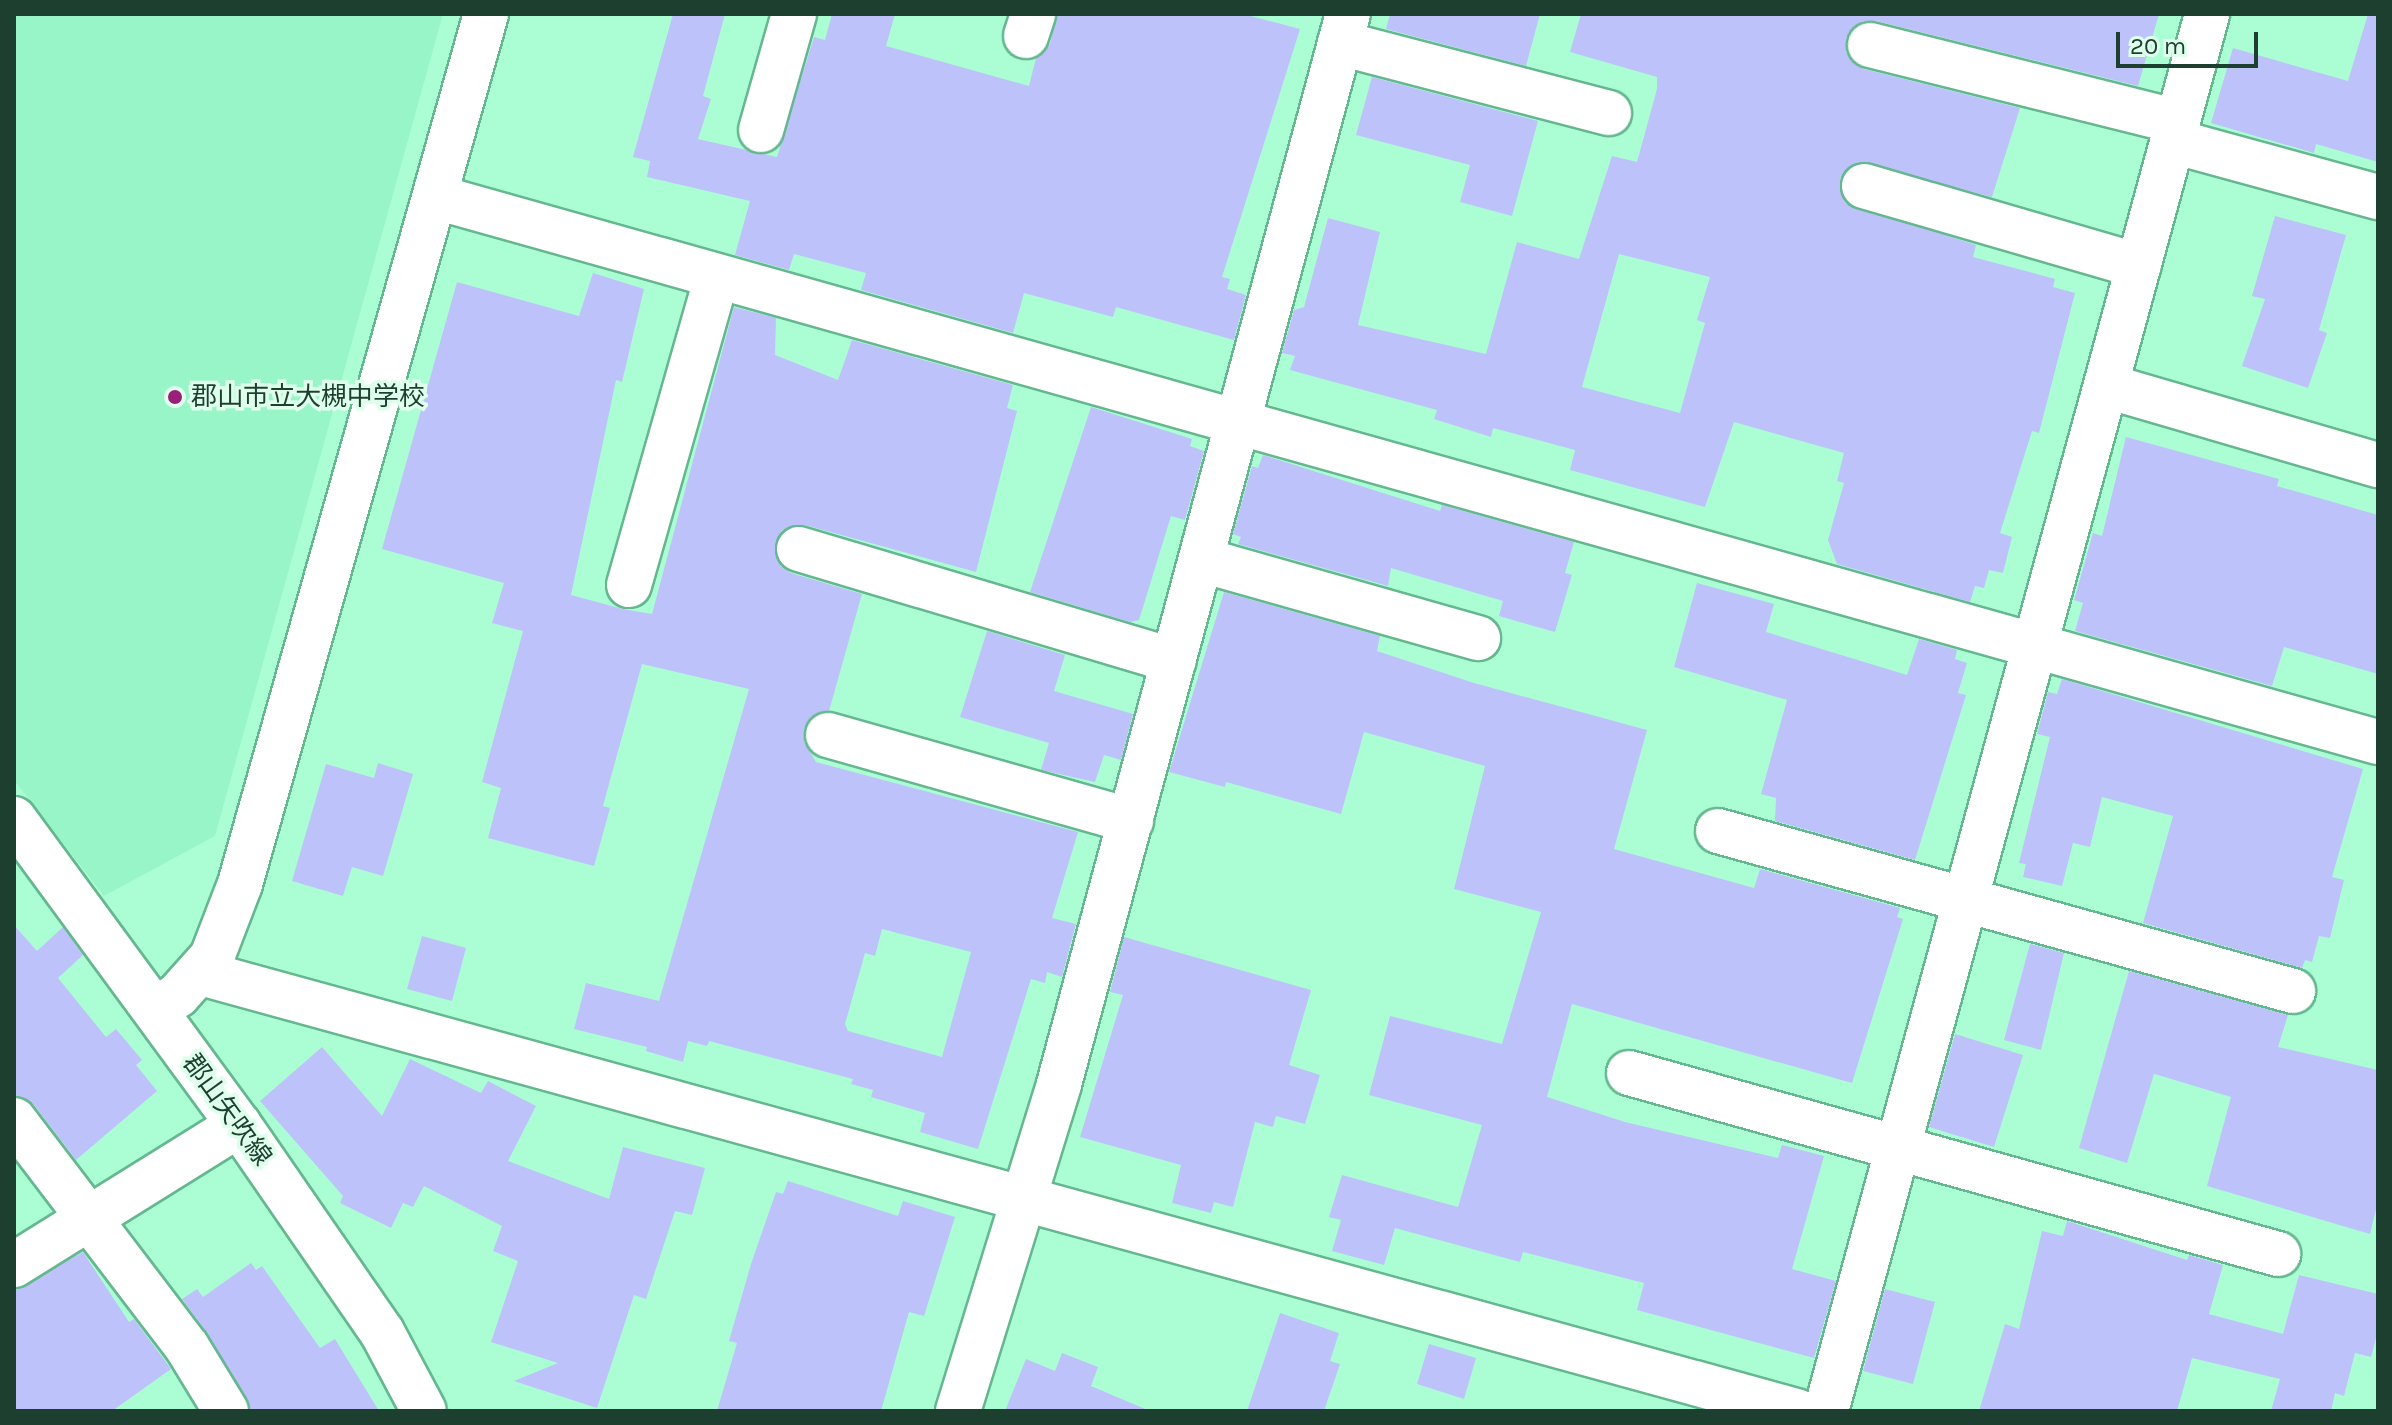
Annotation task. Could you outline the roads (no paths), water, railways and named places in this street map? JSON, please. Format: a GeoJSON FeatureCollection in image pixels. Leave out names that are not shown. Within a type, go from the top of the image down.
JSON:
{"type":"FeatureCollection","features":[{"type":"Feature","properties":{"kind":"street"},"geometry":{"type":"LineString","coordinates":[[155,1010],[201,973],[212,957],[240,884],[486,14]]}},
{"type":"Feature","properties":{"kind":"street"},"geometry":{"type":"LineString","coordinates":[[761,130],[794,14]]}},
{"type":"Feature","properties":{"kind":"street"},"geometry":{"type":"LineString","coordinates":[[1826,1411],[2037,647],[2207,14]]}},
{"type":"Feature","properties":{"kind":"street"},"geometry":{"type":"LineString","coordinates":[[958,1411],[1025,1199],[1131,821],[1344,28],[1609,113]]}},
{"type":"Feature","properties":{"kind":"street"},"geometry":{"type":"LineString","coordinates":[[1870,45],[2176,131],[2378,197]]}},
{"type":"Feature","properties":{"kind":"street"},"geometry":{"type":"LineString","coordinates":[[1864,186],[2139,266]]}},
{"type":"Feature","properties":{"kind":"street"},"geometry":{"type":"LineString","coordinates":[[436,197],[2378,742]]}},
{"type":"Feature","properties":{"kind":"street"},"geometry":{"type":"LineString","coordinates":[[629,585],[717,276]]}},
{"type":"Feature","properties":{"kind":"street"},"geometry":{"type":"LineString","coordinates":[[2107,386],[2378,465]]}},
{"type":"Feature","properties":{"kind":"street"},"geometry":{"type":"LineString","coordinates":[[799,549],[1174,661]]}},
{"type":"Feature","properties":{"kind":"street"},"geometry":{"type":"LineString","coordinates":[[1202,560],[1478,638]]}},
{"type":"Feature","properties":{"kind":"street"},"geometry":{"type":"LineString","coordinates":[[828,735],[1131,821]]}},
{"type":"Feature","properties":{"kind":"street","name":"郡山矢吹線"},"geometry":{"type":"LineString","coordinates":[[14,819],[239,1125],[382,1332],[424,1411]]}},
{"type":"Feature","properties":{"kind":"street"},"geometry":{"type":"LineString","coordinates":[[1718,831],[1967,897],[2293,991]]}},
{"type":"Feature","properties":{"kind":"street"},"geometry":{"type":"LineString","coordinates":[[201,973],[1797,1411]]}},
{"type":"Feature","properties":{"kind":"street"},"geometry":{"type":"LineString","coordinates":[[1629,1073],[1900,1146],[2278,1254]]}},
{"type":"Feature","properties":{"kind":"street"},"geometry":{"type":"LineString","coordinates":[[14,1120],[187,1347],[226,1411]]}},
{"type":"Feature","properties":{"kind":"street"},"geometry":{"type":"LineString","coordinates":[[14,1265],[239,1125]]}},
{"type":"Feature","properties":{"kind":"place","name":"郡山市立大槻中学校"},"geometry":{"type":"Point","coordinates":[175,397]}}]}
